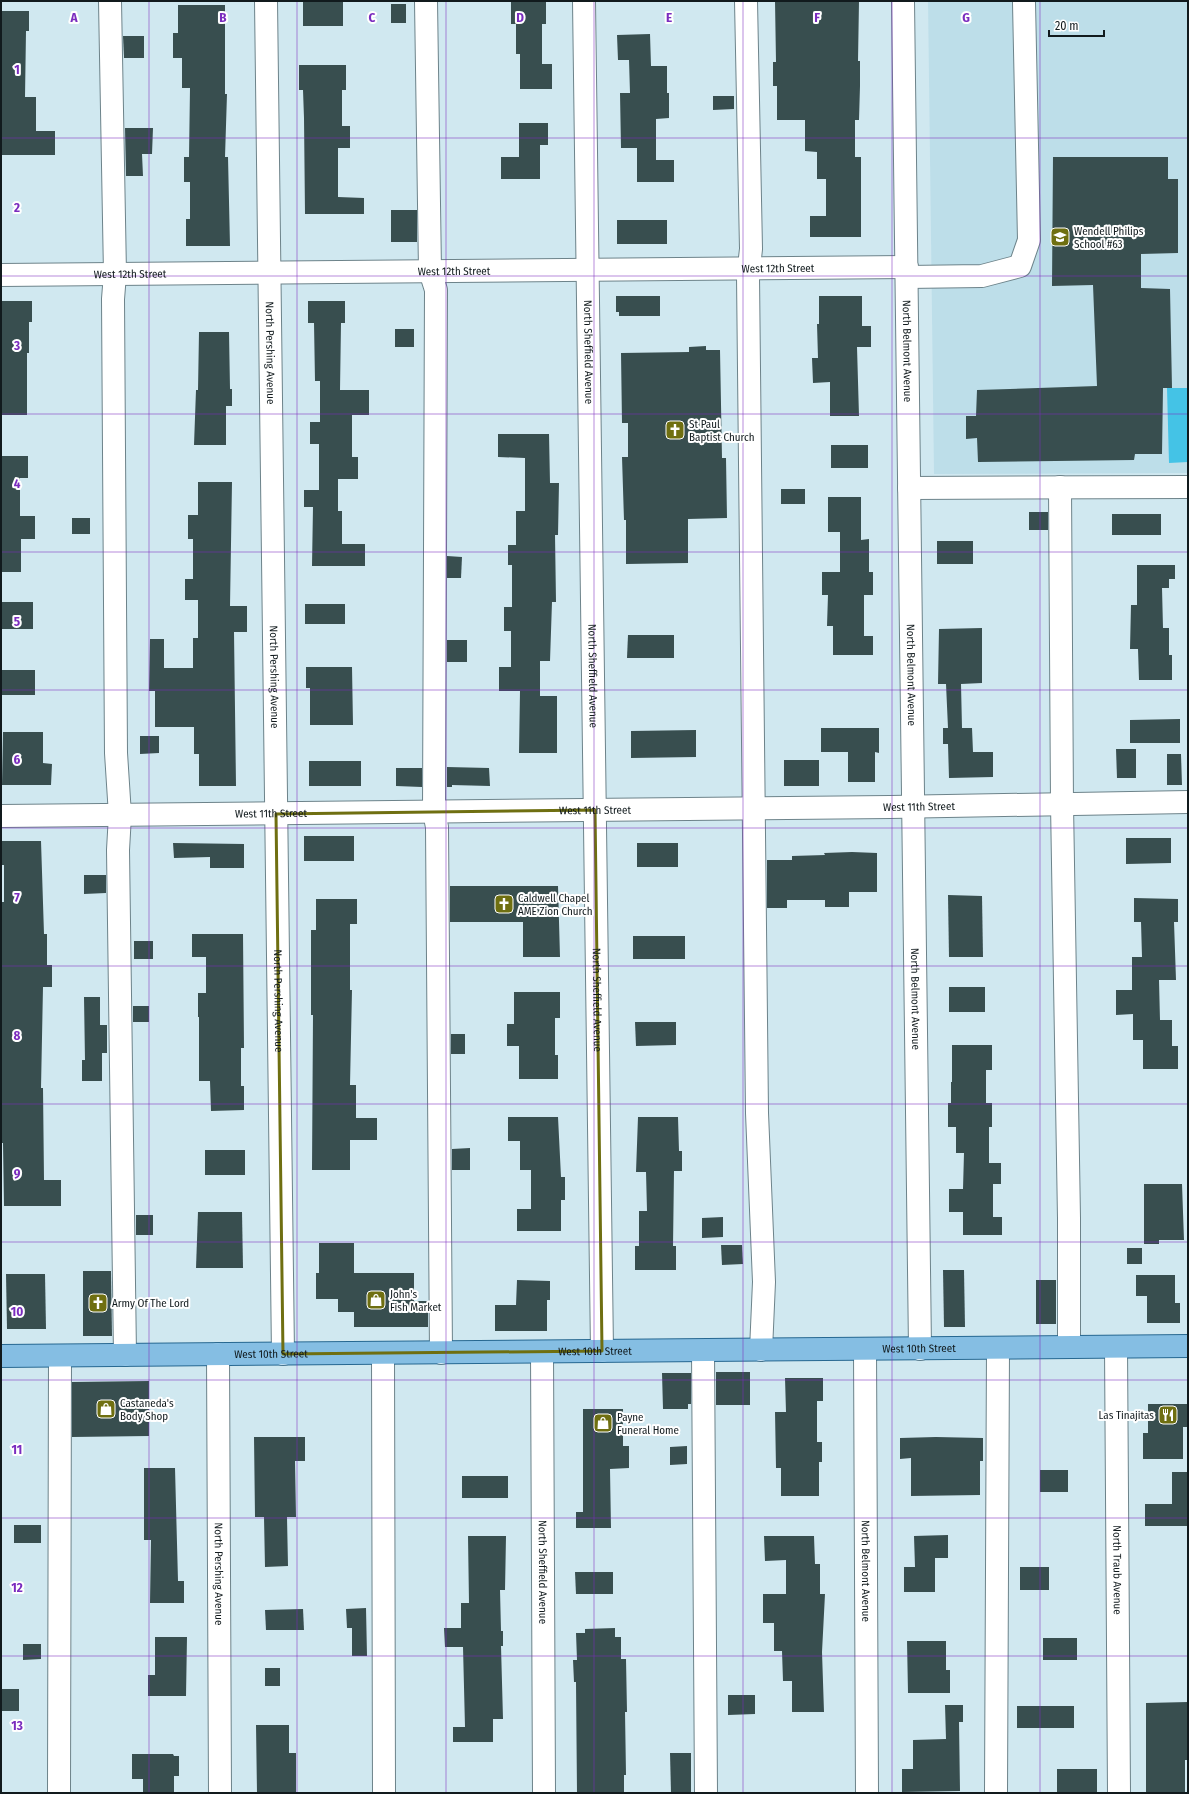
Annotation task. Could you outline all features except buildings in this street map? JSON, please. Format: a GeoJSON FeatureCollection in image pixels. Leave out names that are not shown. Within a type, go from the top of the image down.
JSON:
{"type":"FeatureCollection","features":[{"type":"Feature","properties":{"kind":"main road","name":"West 10th Street"},"geometry":{"type":"LineString","coordinates":[[1,1356],[1188,1346]]}},
{"type":"Feature","properties":{"kind":"street"},"geometry":{"type":"LineString","coordinates":[[110,1],[115,274],[112,299],[116,753],[120,815],[118,850],[124,1355]]}},
{"type":"Feature","properties":{"kind":"street","name":"North Pershing Avenue"},"geometry":{"type":"LineString","coordinates":[[266,1],[283,1354]]}},
{"type":"Feature","properties":{"kind":"street"},"geometry":{"type":"LineString","coordinates":[[426,1],[430,270],[436,290],[434,812],[437,827],[441,1353]]}},
{"type":"Feature","properties":{"kind":"street","name":"North Sheffield Avenue"},"geometry":{"type":"LineString","coordinates":[[584,1],[602,1351]]}},
{"type":"Feature","properties":{"kind":"street"},"geometry":{"type":"LineString","coordinates":[[746,1],[752,248],[748,268],[757,1113],[764,1282],[761,1350]]}},
{"type":"Feature","properties":{"kind":"street","name":"North Belmont Avenue"},"geometry":{"type":"LineString","coordinates":[[904,1],[920,1349]]}},
{"type":"Feature","properties":{"kind":"street","name":"West 12th Street"},"geometry":{"type":"LineString","coordinates":[[1,275],[748,268],[907,272],[982,276],[1020,266],[1029,240],[1024,3]]}},
{"type":"Feature","properties":{"kind":"street"},"geometry":{"type":"LineString","coordinates":[[1060,487],[1062,804],[1069,1218],[1069,1348]]}},
{"type":"Feature","properties":{"kind":"street"},"geometry":{"type":"LineString","coordinates":[[909,488],[1188,487]]}},
{"type":"Feature","properties":{"kind":"street","name":"West 11th Street"},"geometry":{"type":"LineString","coordinates":[[1,816],[913,807],[1188,802]]}},
{"type":"Feature","properties":{"kind":"street","name":"North Traub Avenue"},"geometry":{"type":"LineString","coordinates":[[1116,1347],[1119,1793]]}},
{"type":"Feature","properties":{"kind":"street"},"geometry":{"type":"LineString","coordinates":[[996,1793],[998,1348]]}},
{"type":"Feature","properties":{"kind":"street","name":"North Belmont Avenue"},"geometry":{"type":"LineString","coordinates":[[865,1349],[867,1793]]}},
{"type":"Feature","properties":{"kind":"street"},"geometry":{"type":"LineString","coordinates":[[703,1350],[706,1793]]}},
{"type":"Feature","properties":{"kind":"street","name":"North Sheffield Avenue"},"geometry":{"type":"LineString","coordinates":[[542,1352],[544,1793]]}},
{"type":"Feature","properties":{"kind":"street"},"geometry":{"type":"LineString","coordinates":[[383,1353],[384,1793]]}},
{"type":"Feature","properties":{"kind":"street","name":"North Pershing Avenue"},"geometry":{"type":"LineString","coordinates":[[218,1354],[220,1793]]}},
{"type":"Feature","properties":{"kind":"street"},"geometry":{"type":"LineString","coordinates":[[59,1793],[60,1356]]}},
{"type":"Feature","properties":{"kind":"highlighted area"},"geometry":{"type":"Polygon","coordinates":[[[595,810],[602,1351],[283,1354],[276,814],[595,810]]]}},
{"type":"Feature","properties":{"kind":"shaded area","name":"Wendell Philips School #63"},"geometry":{"type":"Polygon","coordinates":[[[928,1],[1188,1],[1188,473],[934,474],[928,1]]]}},
{"type":"Feature","properties":{"kind":"shaded area"},"geometry":{"type":"Polygon","coordinates":[[[1167,388],[1188,388],[1188,462],[1169,463],[1167,388]]]}},
{"type":"Feature","properties":{"kind":"place","name":"Wendell Philips School #63"},"geometry":{"type":"Point","coordinates":[1060,237]}},
{"type":"Feature","properties":{"kind":"place","name":"St Paul Baptist Church"},"geometry":{"type":"Point","coordinates":[675,430]}},
{"type":"Feature","properties":{"kind":"place","name":"Caldwell Chapel AME Zion Church"},"geometry":{"type":"Point","coordinates":[504,904]}},
{"type":"Feature","properties":{"kind":"place","name":"John's Fish Market"},"geometry":{"type":"Point","coordinates":[376,1300]}},
{"type":"Feature","properties":{"kind":"place","name":"Army Of The Lord"},"geometry":{"type":"Point","coordinates":[98,1303]}},
{"type":"Feature","properties":{"kind":"place","name":"Castaneda's Body Shop"},"geometry":{"type":"Point","coordinates":[106,1409]}},
{"type":"Feature","properties":{"kind":"place","name":"Las Tinajitas"},"geometry":{"type":"Point","coordinates":[1168,1415]}},
{"type":"Feature","properties":{"kind":"place","name":"Payne Funeral Home"},"geometry":{"type":"Point","coordinates":[603,1423]}}]}
